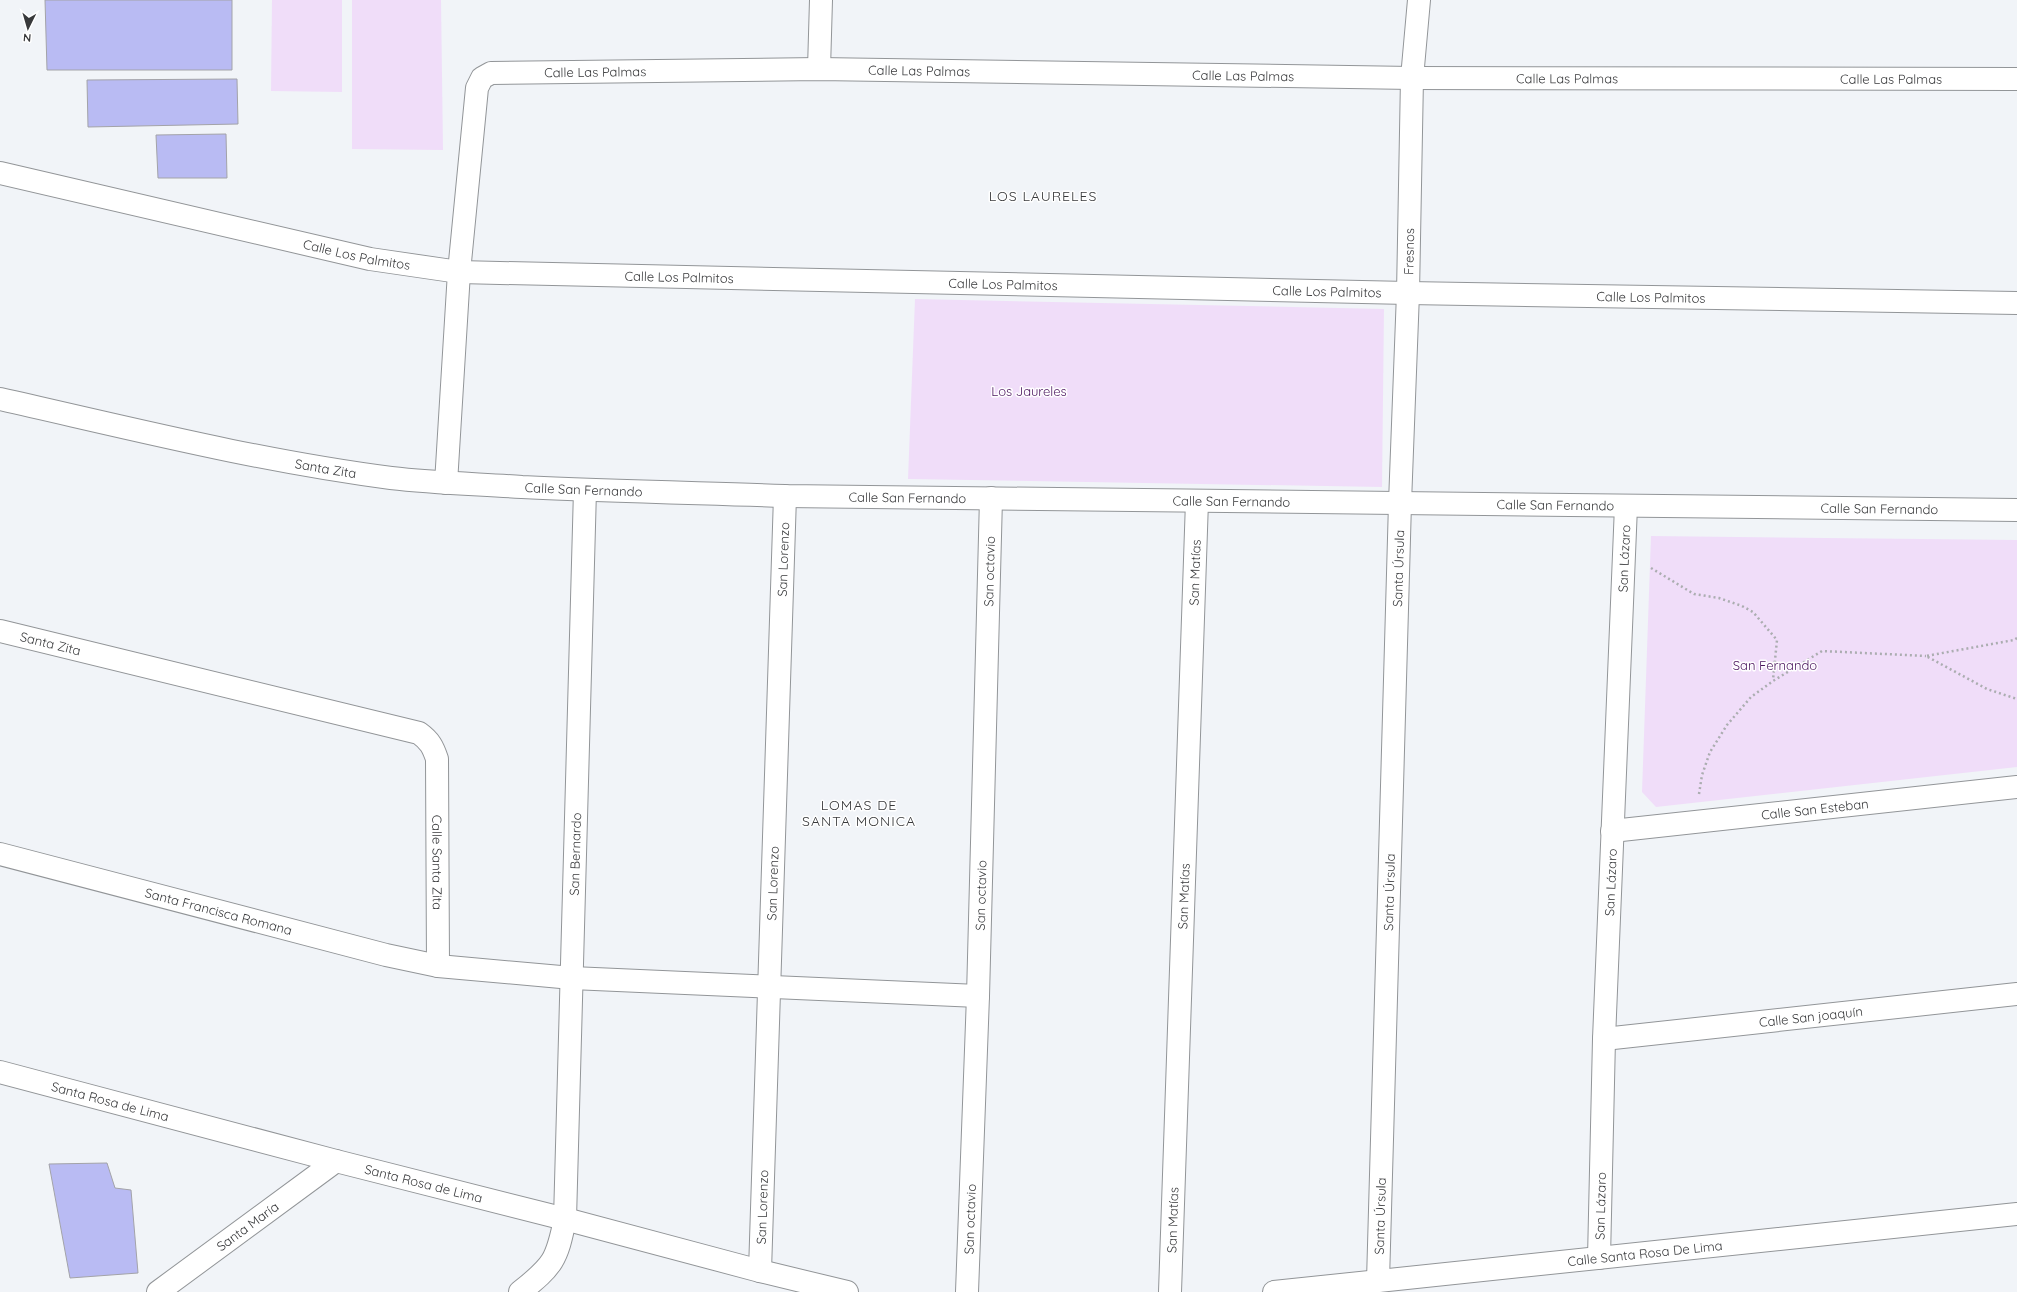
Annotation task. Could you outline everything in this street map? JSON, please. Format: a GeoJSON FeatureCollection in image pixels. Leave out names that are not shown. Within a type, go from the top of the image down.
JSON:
{"type":"FeatureCollection","features":[{"type":"Feature","properties":{"kind":"street"},"geometry":{"type":"LineString","coordinates":[[820,69],[821,0]]}},
{"type":"Feature","properties":{"kind":"street","name":"Fresnos"},"geometry":{"type":"LineString","coordinates":[[1400,503],[1408,292],[1412,78],[1419,0]]}},
{"type":"Feature","properties":{"kind":"street","name":"Calle Las Palmas"},"geometry":{"type":"LineString","coordinates":[[459,272],[477,88],[482,78],[491,73],[505,71],[820,69],[1412,78],[2017,79]]}},
{"type":"Feature","properties":{"kind":"street","name":"Calle Los Palmitos"},"geometry":{"type":"LineString","coordinates":[[0,173],[370,259],[459,272],[2017,303]]}},
{"type":"Feature","properties":{"kind":"street"},"geometry":{"type":"LineString","coordinates":[[446,483],[459,272]]}},
{"type":"Feature","properties":{"kind":"street","name":"Santa Zita"},"geometry":{"type":"LineString","coordinates":[[0,399],[327,469],[393,478],[446,483]]}},
{"type":"Feature","properties":{"kind":"street","name":"Calle San Fernando"},"geometry":{"type":"LineString","coordinates":[[446,483],[585,490],[785,496],[2017,510]]}},
{"type":"Feature","properties":{"kind":"street","name":"San Bernardo"},"geometry":{"type":"LineString","coordinates":[[520,1292],[549,1268],[560,1248],[565,1218],[585,490]]}},
{"type":"Feature","properties":{"kind":"street","name":"San Lorenzo"},"geometry":{"type":"LineString","coordinates":[[760,1272],[771,988],[785,496]]}},
{"type":"Feature","properties":{"kind":"street","name":"San octavio"},"geometry":{"type":"LineString","coordinates":[[967,1292],[978,996],[991,498]]}},
{"type":"Feature","properties":{"kind":"street","name":"San Matías"},"geometry":{"type":"LineString","coordinates":[[1170,1292],[1197,501]]}},
{"type":"Feature","properties":{"kind":"street","name":"Santa Úrsula"},"geometry":{"type":"LineString","coordinates":[[1378,1281],[1400,503]]}},
{"type":"Feature","properties":{"kind":"street","name":"San Lázaro"},"geometry":{"type":"LineString","coordinates":[[1599,1258],[1604,1039],[1626,506]]}},
{"type":"Feature","properties":{"kind":"street","name":"Santa Zita"},"geometry":{"type":"LineString","coordinates":[[0,631],[419,733],[429,740],[437,759]]}},
{"type":"Feature","properties":{"kind":"street","name":"Calle Santa Zita"},"geometry":{"type":"LineString","coordinates":[[437,759],[438,966]]}},
{"type":"Feature","properties":{"kind":"street","name":"Calle San Esteban"},"geometry":{"type":"LineString","coordinates":[[1612,831],[2017,787]]}},
{"type":"Feature","properties":{"kind":"street","name":"Santa Francisca Romana"},"geometry":{"type":"LineString","coordinates":[[0,854],[386,955],[438,966],[572,978],[978,996]]}},
{"type":"Feature","properties":{"kind":"street","name":"Calle San joaquín"},"geometry":{"type":"LineString","coordinates":[[1604,1039],[2017,994]]}},
{"type":"Feature","properties":{"kind":"street","name":"Santa Rosa de Lima"},"geometry":{"type":"LineString","coordinates":[[0,1072],[336,1161],[565,1218],[760,1272],[847,1292]]}},
{"type":"Feature","properties":{"kind":"street","name":"Santa María"},"geometry":{"type":"LineString","coordinates":[[158,1292],[336,1161]]}},
{"type":"Feature","properties":{"kind":"street","name":"Calle Santa Rosa De Lima"},"geometry":{"type":"LineString","coordinates":[[1274,1292],[2017,1214]]}},
{"type":"Feature","properties":{"kind":"path"},"geometry":{"type":"LineString","coordinates":[[1623,553],[1678,583],[1694,594],[1720,598],[1742,606],[1753,612],[1777,640],[1773,681]]}},
{"type":"Feature","properties":{"kind":"path"},"geometry":{"type":"LineString","coordinates":[[1694,822],[1702,775],[1710,752],[1727,725],[1751,697],[1773,681],[1822,651],[1926,656],[1977,648],[2014,640],[2017,638]]}},
{"type":"Feature","properties":{"kind":"path"},"geometry":{"type":"LineString","coordinates":[[1926,656],[1987,689],[2017,699]]}},
{"type":"Feature","properties":{"kind":"green space"},"geometry":{"type":"Polygon","coordinates":[[[272,0],[342,0],[342,92],[271,91],[272,0]]]}},
{"type":"Feature","properties":{"kind":"green space"},"geometry":{"type":"Polygon","coordinates":[[[352,0],[441,0],[443,150],[352,149],[352,0]]]}},
{"type":"Feature","properties":{"kind":"green space","name":"Los Jaureles"},"geometry":{"type":"Polygon","coordinates":[[[915,299],[1384,309],[1382,487],[908,479],[915,299]]]}},
{"type":"Feature","properties":{"kind":"green space","name":"San Fernando"},"geometry":{"type":"Polygon","coordinates":[[[1651,536],[2017,540],[2017,767],[1656,807],[1642,792],[1651,536]]]}},
{"type":"Feature","properties":{"kind":"building"},"geometry":{"type":"Polygon","coordinates":[[[45,0],[232,0],[232,70],[47,70],[45,0]]]}},
{"type":"Feature","properties":{"kind":"building"},"geometry":{"type":"Polygon","coordinates":[[[237,79],[238,124],[88,127],[87,80],[237,79]]]}},
{"type":"Feature","properties":{"kind":"building"},"geometry":{"type":"Polygon","coordinates":[[[226,134],[227,178],[158,178],[156,135],[226,134]]]}},
{"type":"Feature","properties":{"kind":"building"},"geometry":{"type":"Polygon","coordinates":[[[107,1163],[115,1188],[131,1190],[138,1273],[70,1278],[49,1164],[107,1163]]]}},
{"type":"Feature","properties":{"kind":"district","name":"LOS LAURELES"},"geometry":{"type":"Point","coordinates":[1043,196]}},
{"type":"Feature","properties":{"kind":"district","name":"LOMAS DE SANTA MONICA"},"geometry":{"type":"Point","coordinates":[859,814]}}]}
